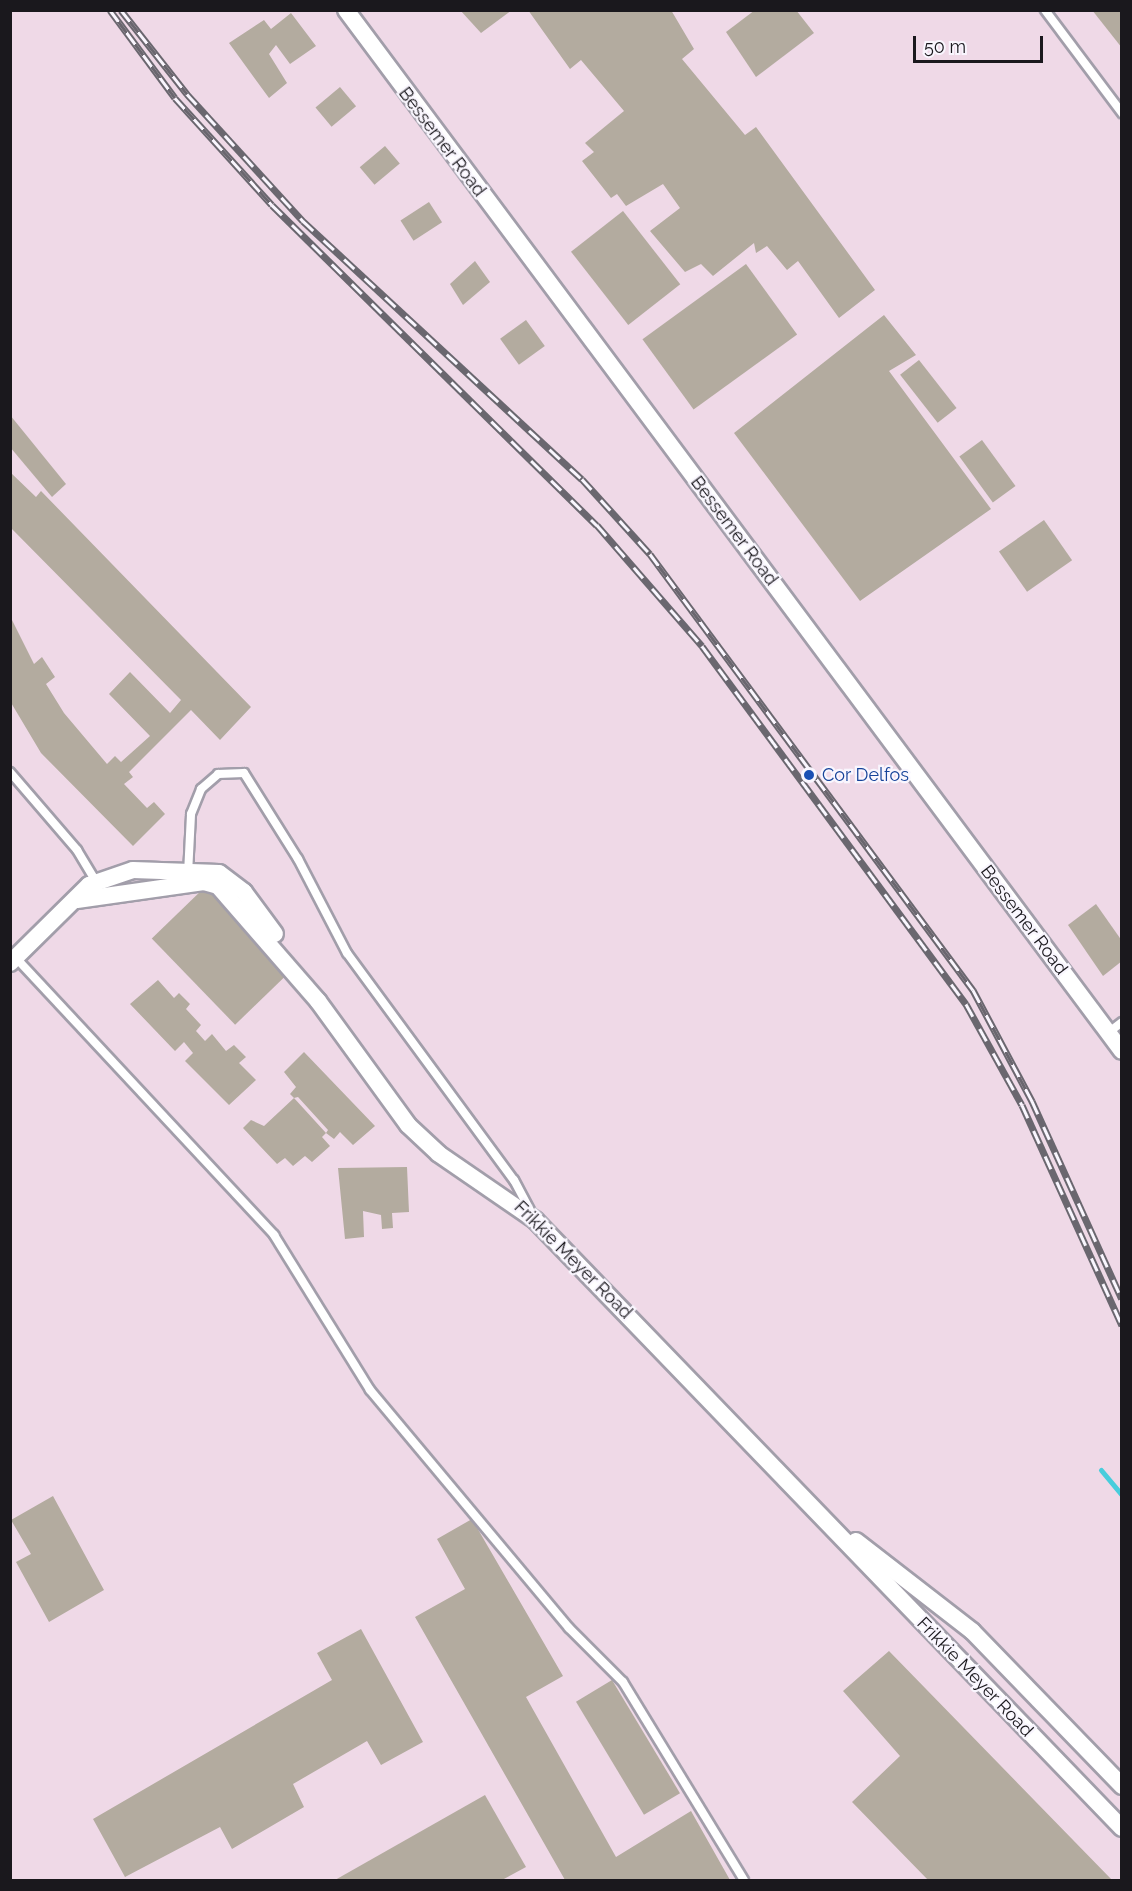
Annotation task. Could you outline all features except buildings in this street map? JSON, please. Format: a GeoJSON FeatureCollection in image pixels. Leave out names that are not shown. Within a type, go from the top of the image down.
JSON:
{"type":"FeatureCollection","features":[{"type":"Feature","properties":{"kind":"street","name":"Bessemer Road"},"geometry":{"type":"LineString","coordinates":[[346,10],[1122,1051]]}},
{"type":"Feature","properties":{"kind":"street"},"geometry":{"type":"LineString","coordinates":[[13,961],[97,880],[133,870],[188,868],[219,873],[244,892],[318,1001]]}},
{"type":"Feature","properties":{"kind":"street"},"geometry":{"type":"LineString","coordinates":[[77,900],[188,886],[218,886],[318,1001]]}},
{"type":"Feature","properties":{"kind":"street","name":"Frikkie Meyer Road"},"geometry":{"type":"LineString","coordinates":[[318,1001],[408,1125],[439,1154],[535,1220],[832,1522],[1122,1828]]}},
{"type":"Feature","properties":{"kind":"street","name":"Frikkie Meyer Road"},"geometry":{"type":"LineString","coordinates":[[832,1522],[972,1631],[1122,1786]]}},
{"type":"Feature","properties":{"kind":"lane"},"geometry":{"type":"LineString","coordinates":[[1045,10],[1122,113]]}},
{"type":"Feature","properties":{"kind":"lane"},"geometry":{"type":"LineString","coordinates":[[10,772],[97,880],[101,897]]}},
{"type":"Feature","properties":{"kind":"lane"},"geometry":{"type":"LineString","coordinates":[[188,886],[191,814],[201,789],[218,774],[244,773],[298,859],[348,953],[514,1180],[535,1220]]}},
{"type":"Feature","properties":{"kind":"lane"},"geometry":{"type":"LineString","coordinates":[[13,961],[274,1235],[370,1390],[569,1628],[623,1682],[744,1881]]}},
{"type":"Feature","properties":{"kind":"lane"},"geometry":{"type":"LineString","coordinates":[[1108,1033],[1122,1022]]}},
{"type":"Feature","properties":{"kind":"shaded area"},"geometry":{"type":"Polygon","coordinates":[[[11,11],[1121,11],[1121,1880],[11,1880],[11,11]]]}},
{"type":"Feature","properties":{"kind":"waterway"},"geometry":{"type":"LineString","coordinates":[[1101,1470],[1122,1495]]}},
{"type":"Feature","properties":{"kind":"railway"},"geometry":{"type":"LineString","coordinates":[[110,10],[175,98],[272,205],[597,525],[702,646],[966,1004],[1022,1105],[1122,1325]]}},
{"type":"Feature","properties":{"kind":"railway"},"geometry":{"type":"LineString","coordinates":[[121,10],[187,94],[303,221],[582,479],[650,554],[973,990],[1032,1101],[1122,1299]]}},
{"type":"Feature","properties":{"kind":"place","name":"Cor Delfos"},"geometry":{"type":"Point","coordinates":[809,775]}}]}
